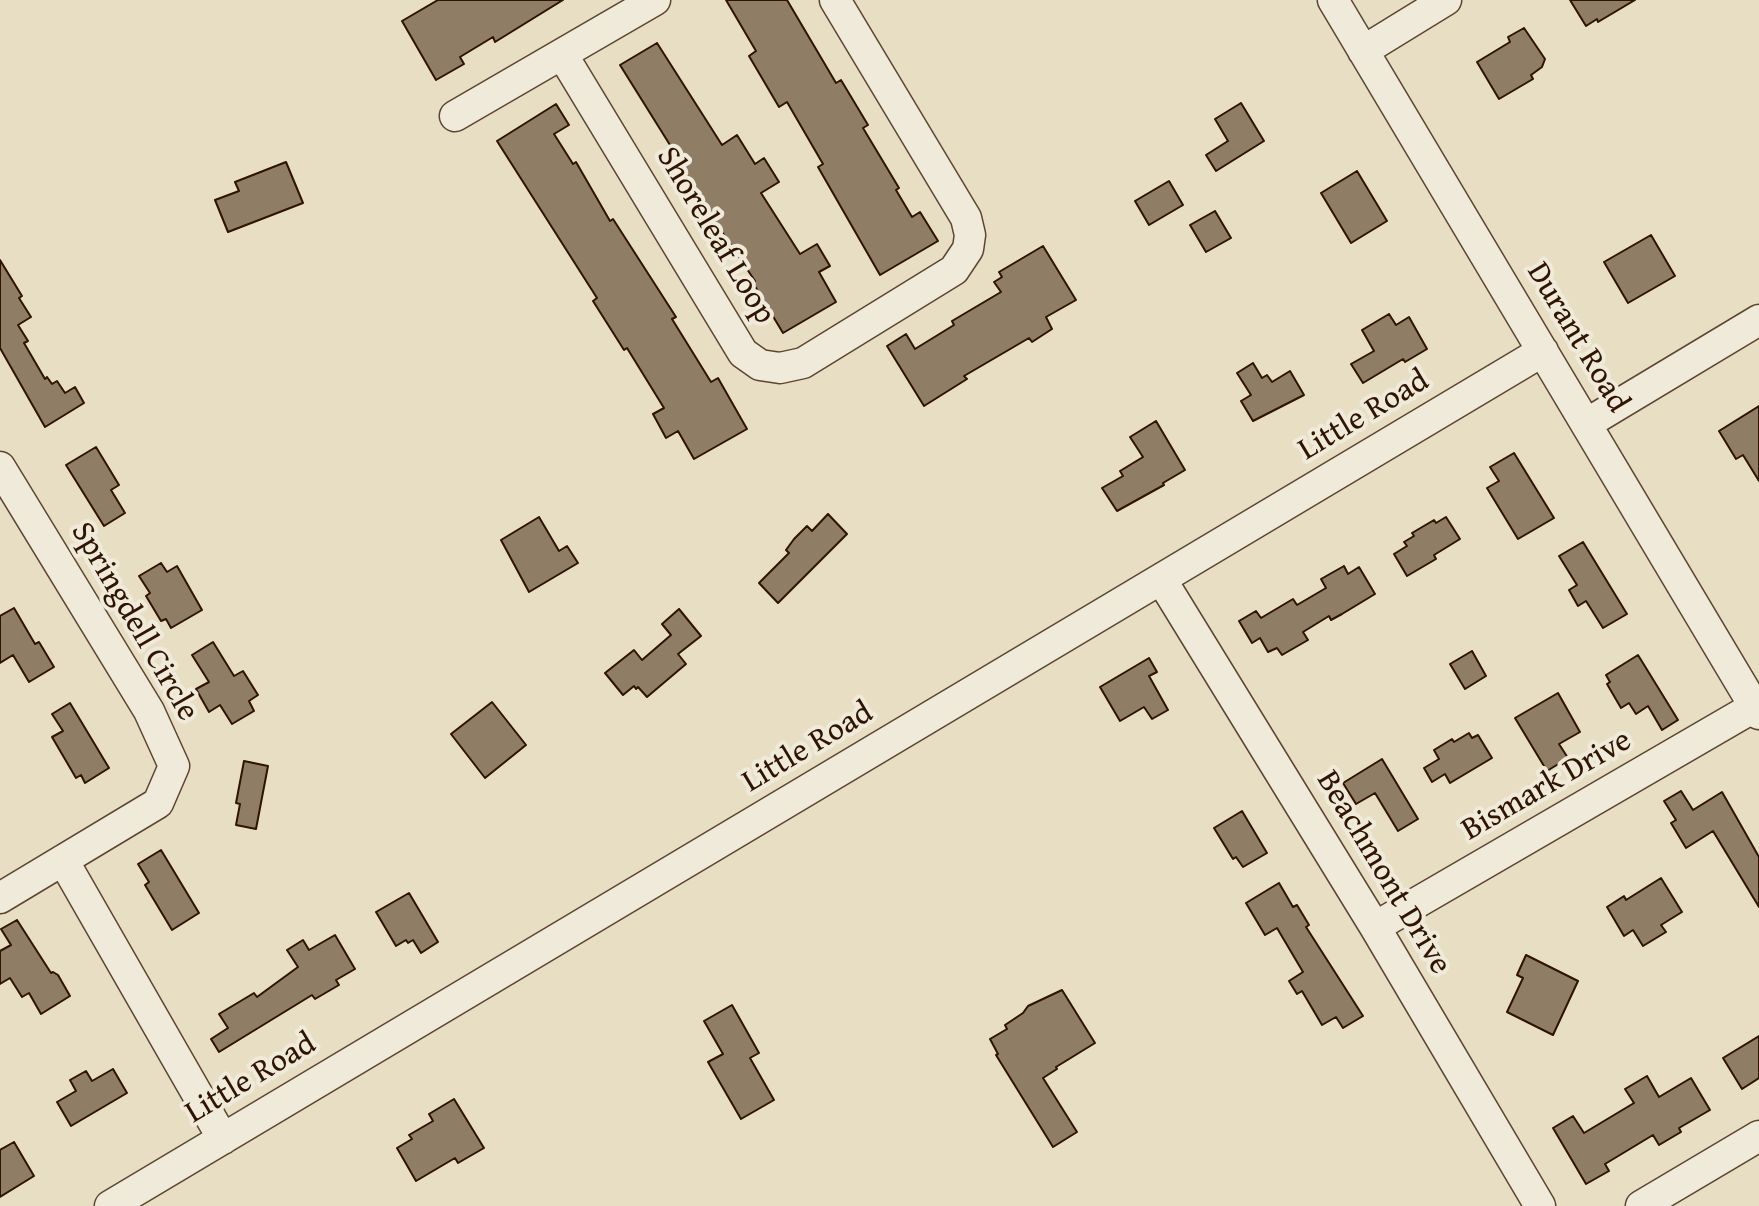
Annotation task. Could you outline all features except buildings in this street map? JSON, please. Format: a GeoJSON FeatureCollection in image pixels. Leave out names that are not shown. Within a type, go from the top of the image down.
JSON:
{"type":"FeatureCollection","features":[{"type":"Feature","properties":{"kind":"street"},"geometry":{"type":"LineString","coordinates":[[455,116],[655,0]]}},
{"type":"Feature","properties":{"kind":"street","name":"Shoreleaf Loop"},"geometry":{"type":"LineString","coordinates":[[562,54],[743,353],[760,365],[780,368],[803,363],[954,270],[968,249],[970,235],[966,218],[835,0]]}},
{"type":"Feature","properties":{"kind":"street","name":"Durant Road"},"geometry":{"type":"LineString","coordinates":[[1333,0],[1757,710]]}},
{"type":"Feature","properties":{"kind":"street"},"geometry":{"type":"LineString","coordinates":[[1363,51],[1446,0]]}},
{"type":"Feature","properties":{"kind":"street"},"geometry":{"type":"LineString","coordinates":[[1586,424],[1759,320]]}},
{"type":"Feature","properties":{"kind":"street","name":"Little Road"},"geometry":{"type":"LineString","coordinates":[[110,1206],[1543,351]]}},
{"type":"Feature","properties":{"kind":"street","name":"Springdell Circle"},"geometry":{"type":"LineString","coordinates":[[0,467],[149,711],[174,766],[158,803],[0,898]]}},
{"type":"Feature","properties":{"kind":"street","name":"Beachmont Drive"},"geometry":{"type":"LineString","coordinates":[[1161,579],[1375,927],[1540,1206]]}},
{"type":"Feature","properties":{"kind":"street","name":"Bismark Drive"},"geometry":{"type":"LineString","coordinates":[[1375,927],[1757,710]]}},
{"type":"Feature","properties":{"kind":"street"},"geometry":{"type":"LineString","coordinates":[[63,860],[223,1139]]}},
{"type":"Feature","properties":{"kind":"street"},"geometry":{"type":"LineString","coordinates":[[1641,1206],[1759,1136]]}}]}
